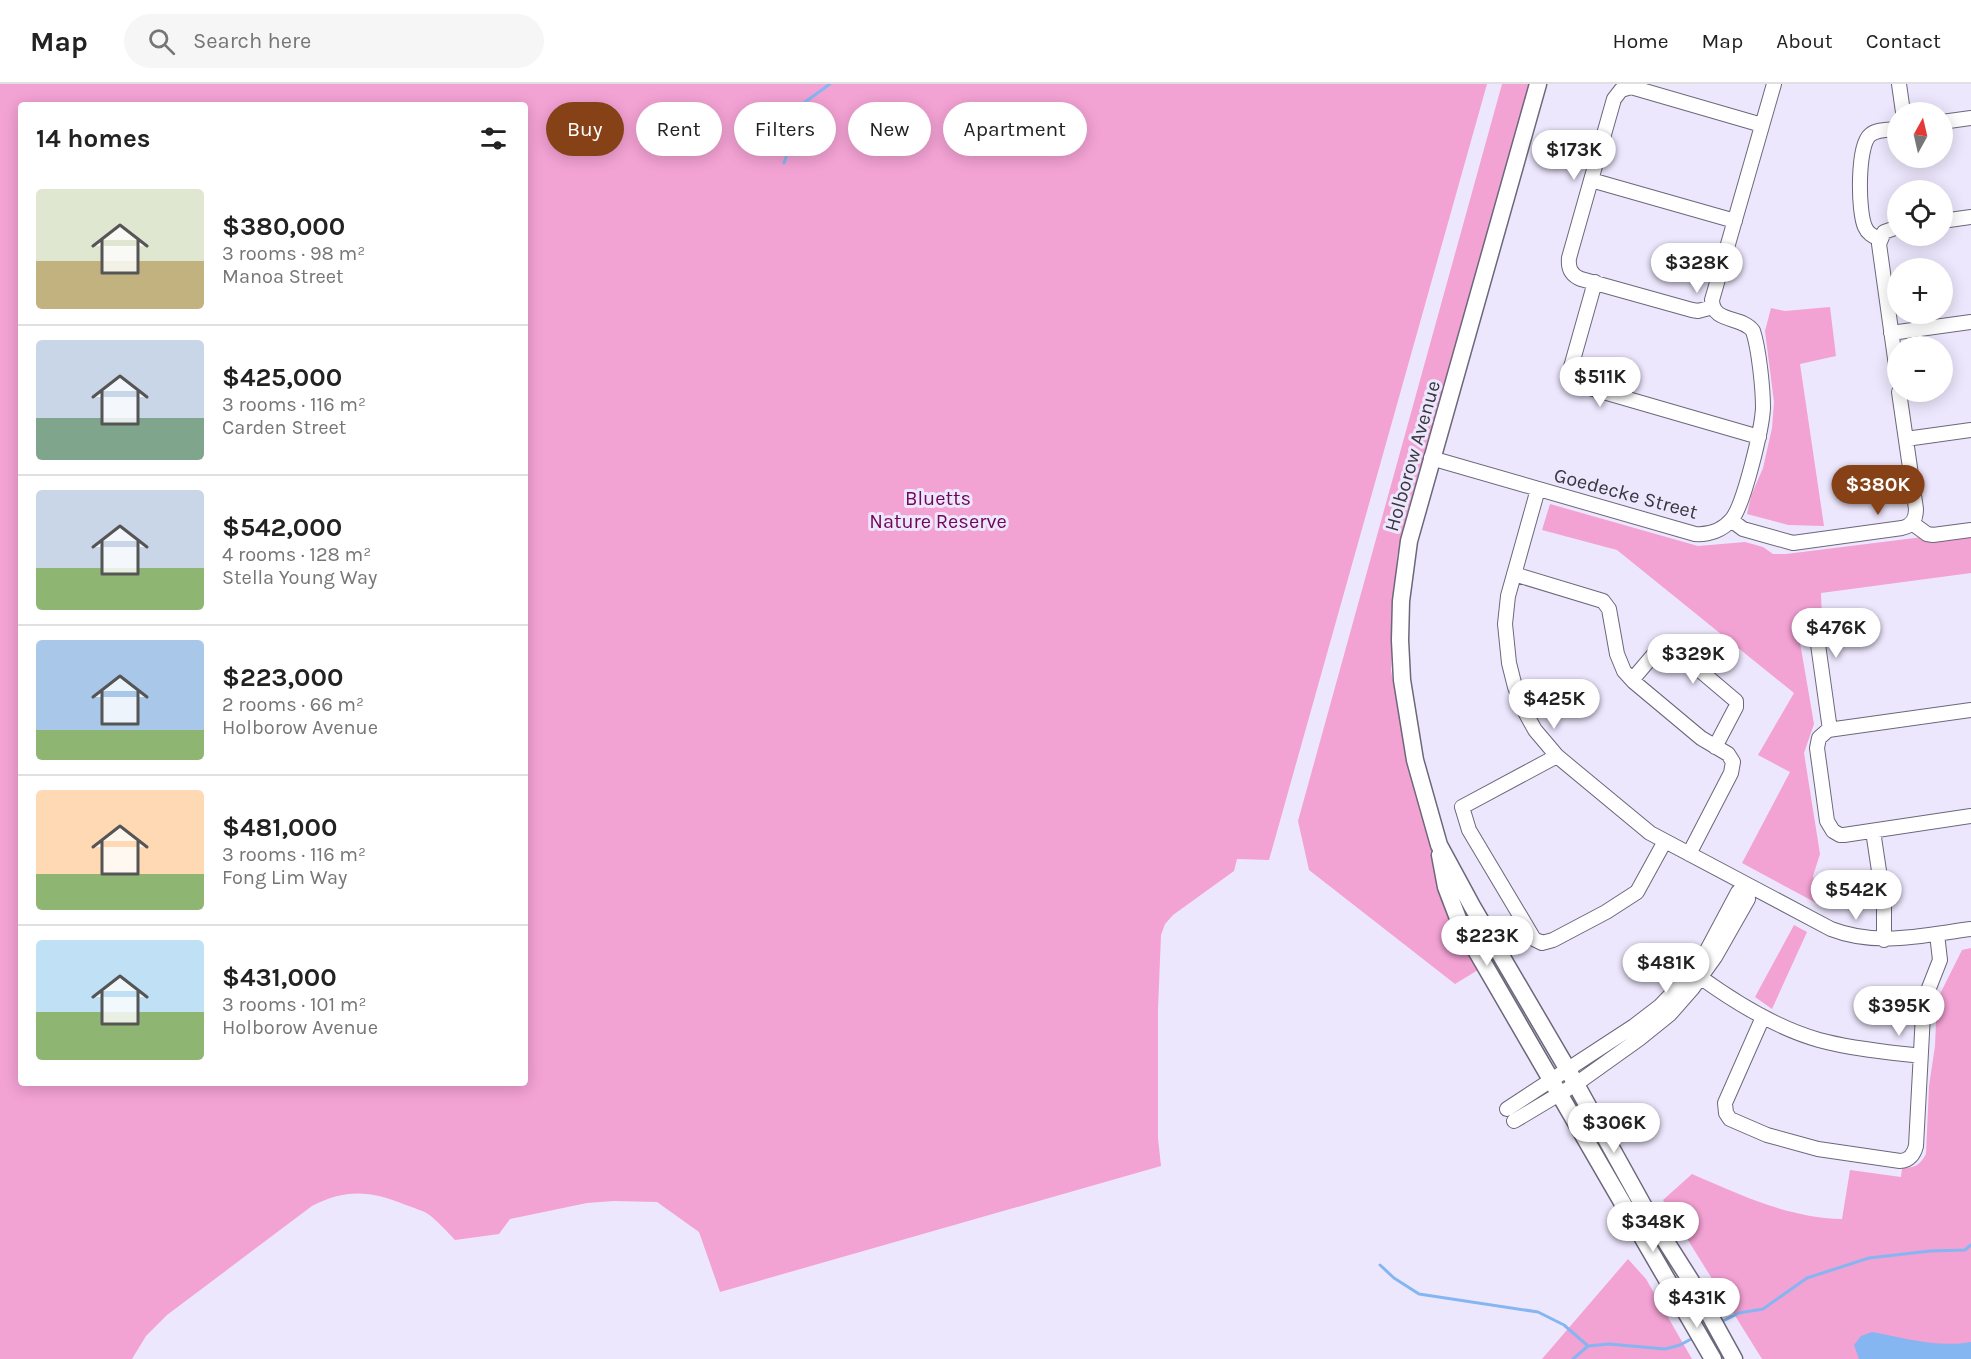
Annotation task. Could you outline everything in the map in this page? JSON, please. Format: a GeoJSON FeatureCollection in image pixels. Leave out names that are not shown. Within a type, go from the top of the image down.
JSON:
{"type":"FeatureCollection","features":[{"type":"Feature","properties":{"kind":"main road","name":"Holborow Avenue"},"geometry":{"type":"LineString","coordinates":[[1538,84],[1414,522],[1401,600],[1400,650],[1403,690],[1411,738],[1426,803],[1439,845],[1446,887],[1459,921],[1713,1359]]}},
{"type":"Feature","properties":{"kind":"main road","name":"Holborow Avenue"},"geometry":{"type":"LineString","coordinates":[[1439,845],[1644,1207],[1691,1281],[1734,1359]]}},
{"type":"Feature","properties":{"kind":"street"},"geometry":{"type":"LineString","coordinates":[[1774,84],[1713,296],[1713,307],[1719,315],[1745,324],[1754,333],[1762,397],[1759,437],[1739,505],[1731,520],[1743,529],[1793,543],[1902,528],[1912,523],[1916,509],[1900,402]]}},
{"type":"Feature","properties":{"kind":"street"},"geometry":{"type":"LineString","coordinates":[[1899,84],[1901,102]]}},
{"type":"Feature","properties":{"kind":"street"},"geometry":{"type":"LineString","coordinates":[[1713,307],[1692,310],[1595,282],[1573,275],[1568,264],[1614,99],[1619,92],[1626,87],[1634,88],[1762,125]]}},
{"type":"Feature","properties":{"kind":"street"},"geometry":{"type":"LineString","coordinates":[[1953,120],[1971,118]]}},
{"type":"Feature","properties":{"kind":"street"},"geometry":{"type":"LineString","coordinates":[[1879,239],[1869,233],[1864,223],[1859,184],[1867,138],[1873,133],[1887,131]]}},
{"type":"Feature","properties":{"kind":"street"},"geometry":{"type":"LineString","coordinates":[[1591,180],[1735,221]]}},
{"type":"Feature","properties":{"kind":"street"},"geometry":{"type":"LineString","coordinates":[[1953,219],[1971,217]]}},
{"type":"Feature","properties":{"kind":"street"},"geometry":{"type":"LineString","coordinates":[[1887,230],[1879,239],[1879,246],[1891,336]]}},
{"type":"Feature","properties":{"kind":"street"},"geometry":{"type":"LineString","coordinates":[[1595,282],[1571,367],[1572,378],[1576,384],[1759,437]]}},
{"type":"Feature","properties":{"kind":"street"},"geometry":{"type":"LineString","coordinates":[[1891,333],[1971,322]]}},
{"type":"Feature","properties":{"kind":"street"},"geometry":{"type":"LineString","coordinates":[[1906,439],[1971,430]]}},
{"type":"Feature","properties":{"kind":"street","name":"Goedecke Street"},"geometry":{"type":"LineString","coordinates":[[1431,458],[1695,534],[1712,533],[1731,520]]}},
{"type":"Feature","properties":{"kind":"street"},"geometry":{"type":"LineString","coordinates":[[1538,489],[1506,605],[1505,624],[1512,675],[1519,699],[1542,740],[1557,756],[1641,827],[1831,929],[1862,938],[1884,940],[1971,929]]}},
{"type":"Feature","properties":{"kind":"street"},"geometry":{"type":"LineString","coordinates":[[1912,523],[1924,532],[1933,535],[1971,530]]}},
{"type":"Feature","properties":{"kind":"street"},"geometry":{"type":"LineString","coordinates":[[1514,574],[1603,600],[1610,609],[1618,660],[1632,680],[1701,738],[1730,756],[1733,769],[1689,854]]}},
{"type":"Feature","properties":{"kind":"street"},"geometry":{"type":"LineString","coordinates":[[1804,631],[1816,630],[1830,730]]}},
{"type":"Feature","properties":{"kind":"street"},"geometry":{"type":"LineString","coordinates":[[1632,680],[1660,646],[1666,644],[1671,646],[1736,701],[1735,708],[1715,747]]}},
{"type":"Feature","properties":{"kind":"street"},"geometry":{"type":"LineString","coordinates":[[1971,710],[1830,730],[1820,735],[1816,748],[1828,824],[1840,835],[1971,816]]}},
{"type":"Feature","properties":{"kind":"street"},"geometry":{"type":"LineString","coordinates":[[1557,756],[1462,807],[1469,830],[1534,939],[1542,944],[1553,940],[1606,912],[1637,892],[1665,841]]}},
{"type":"Feature","properties":{"kind":"street"},"geometry":{"type":"LineString","coordinates":[[1873,831],[1884,904],[1884,940]]}},
{"type":"Feature","properties":{"kind":"street"},"geometry":{"type":"LineString","coordinates":[[1510,1115],[1639,1039],[1665,1018],[1715,957],[1748,899],[1747,886],[1738,892],[1704,954],[1684,981],[1646,1018],[1572,1077]]}},
{"type":"Feature","properties":{"kind":"street"},"geometry":{"type":"LineString","coordinates":[[1763,1017],[1726,1101],[1726,1113],[1732,1121],[1801,1145],[1900,1161],[1909,1158],[1916,1146],[1923,1007],[1940,960],[1937,934]]}},
{"type":"Feature","properties":{"kind":"street"},"geometry":{"type":"LineString","coordinates":[[1700,977],[1763,1017],[1806,1036],[1835,1044],[1920,1056]]}},
{"type":"Feature","properties":{"kind":"green space","name":"Bluetts Nature Reserve"},"geometry":{"type":"Polygon","coordinates":[[[0,84],[1487,84],[1269,860],[1237,859],[1234,871],[1173,915],[1165,924],[1161,935],[1158,1009],[1158,1138],[1161,1166],[720,1292],[699,1232],[657,1202],[587,1203],[510,1219],[499,1234],[455,1240],[428,1214],[394,1200],[370,1194],[336,1196],[312,1206],[167,1315],[146,1336],[132,1359],[0,1359],[0,84]]]}},
{"type":"Feature","properties":{"kind":"green space"},"geometry":{"type":"Polygon","coordinates":[[[1502,84],[1532,84],[1456,352],[1411,499],[1397,556],[1391,670],[1418,798],[1449,915],[1478,970],[1455,984],[1309,870],[1298,821],[1502,84]]]}},
{"type":"Feature","properties":{"kind":"green space"},"geometry":{"type":"Polygon","coordinates":[[[1830,307],[1836,356],[1800,364],[1824,526],[1788,525],[1747,514],[1751,496],[1763,468],[1772,428],[1774,402],[1765,331],[1771,308],[1785,311],[1830,307]]]}},
{"type":"Feature","properties":{"kind":"green space"},"geometry":{"type":"Polygon","coordinates":[[[1550,504],[1698,546],[1745,542],[1763,547],[1773,554],[1971,531],[1971,573],[1821,593],[1822,621],[1797,625],[1814,724],[1804,753],[1820,854],[1813,876],[1820,905],[1742,863],[1790,772],[1758,755],[1794,693],[1617,550],[1542,530],[1550,504]]]}},
{"type":"Feature","properties":{"kind":"green space"},"geometry":{"type":"Polygon","coordinates":[[[1794,925],[1807,932],[1772,1009],[1755,997],[1794,925]]]}},
{"type":"Feature","properties":{"kind":"green space"},"geometry":{"type":"Polygon","coordinates":[[[1971,948],[1971,1359],[1762,1359],[1663,1200],[1692,1174],[1783,1210],[1842,1219],[1850,1170],[1901,1177],[1902,1168],[1914,1166],[1922,1161],[1926,1154],[1929,1086],[1935,1046],[1937,1000],[1962,950],[1971,948]]]}},
{"type":"Feature","properties":{"kind":"green space"},"geometry":{"type":"Polygon","coordinates":[[[1628,1259],[1646,1279],[1692,1359],[1542,1359],[1628,1259]]]}},
{"type":"Feature","properties":{"kind":"water"},"geometry":{"type":"Polygon","coordinates":[[[1872,1332],[1934,1343],[1971,1342],[1971,1359],[1859,1359],[1854,1345],[1861,1336],[1872,1332]]]}},
{"type":"Feature","properties":{"kind":"waterway"},"geometry":{"type":"LineString","coordinates":[[784,163],[805,102],[830,84]]}},
{"type":"Feature","properties":{"kind":"waterway"},"geometry":{"type":"LineString","coordinates":[[1719,1323],[1739,1313],[1763,1309],[1807,1278],[1869,1258],[1930,1251],[1965,1250],[1971,1245]]}},
{"type":"Feature","properties":{"kind":"waterway"},"geometry":{"type":"LineString","coordinates":[[1380,1265],[1394,1278],[1419,1294],[1538,1312],[1564,1325],[1588,1346]]}},
{"type":"Feature","properties":{"kind":"waterway"},"geometry":{"type":"LineString","coordinates":[[1573,1359],[1588,1346],[1609,1344],[1665,1349],[1693,1338]]}}]}
